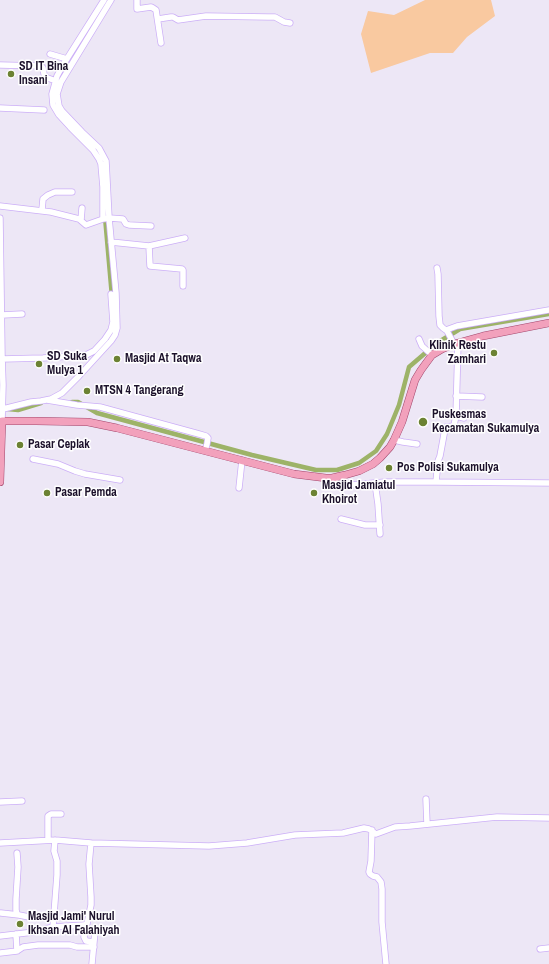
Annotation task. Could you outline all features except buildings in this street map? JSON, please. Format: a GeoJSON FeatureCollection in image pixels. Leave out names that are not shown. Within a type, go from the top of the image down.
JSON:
{"type":"FeatureCollection","features":[{"type":"Feature","properties":{"kind":"main road"},"geometry":{"type":"LineString","coordinates":[[0,482],[2,421],[88,422],[206,445],[242,460],[294,474],[332,478],[354,472],[373,464],[390,447],[402,422],[415,380],[431,354],[454,341],[549,323]]}},
{"type":"Feature","properties":{"kind":"street"},"geometry":{"type":"LineString","coordinates":[[104,0],[101,11],[61,82],[57,94],[59,106],[62,111],[99,148],[104,158],[107,166],[106,218]]}},
{"type":"Feature","properties":{"kind":"street"},"geometry":{"type":"LineString","coordinates":[[2,408],[55,397],[65,390],[79,376],[111,341],[117,328],[112,242],[106,218],[101,164],[93,150],[70,127],[55,109],[52,94],[56,80],[67,59],[101,11],[111,0]]}},
{"type":"Feature","properties":{"kind":"street"},"geometry":{"type":"LineString","coordinates":[[137,0],[137,9],[153,8],[156,10],[161,43]]}},
{"type":"Feature","properties":{"kind":"street"},"geometry":{"type":"LineString","coordinates":[[158,19],[171,16],[178,20],[206,16],[276,17],[284,22],[290,22]]}},
{"type":"Feature","properties":{"kind":"street"},"geometry":{"type":"LineString","coordinates":[[50,54],[67,59]]}},
{"type":"Feature","properties":{"kind":"street"},"geometry":{"type":"LineString","coordinates":[[0,65],[40,66],[43,67],[45,77],[56,80]]}},
{"type":"Feature","properties":{"kind":"street"},"geometry":{"type":"LineString","coordinates":[[0,108],[44,110]]}},
{"type":"Feature","properties":{"kind":"street"},"geometry":{"type":"LineString","coordinates":[[42,210],[43,199],[48,195],[55,192],[72,192]]}},
{"type":"Feature","properties":{"kind":"street"},"geometry":{"type":"LineString","coordinates":[[0,203],[0,207],[42,210],[82,220]]}},
{"type":"Feature","properties":{"kind":"street"},"geometry":{"type":"LineString","coordinates":[[82,208],[82,220],[86,225],[106,218],[123,219],[126,224],[129,225],[151,226]]}},
{"type":"Feature","properties":{"kind":"street"},"geometry":{"type":"LineString","coordinates":[[0,218],[2,421]]}},
{"type":"Feature","properties":{"kind":"street"},"geometry":{"type":"LineString","coordinates":[[112,242],[149,246],[186,238]]}},
{"type":"Feature","properties":{"kind":"street"},"geometry":{"type":"LineString","coordinates":[[149,246],[150,266],[182,269],[183,286]]}},
{"type":"Feature","properties":{"kind":"street"},"geometry":{"type":"LineString","coordinates":[[436,482],[438,461],[445,429],[446,427],[454,425],[456,416],[454,341],[447,330],[442,327],[440,322],[437,268]]}},
{"type":"Feature","properties":{"kind":"street"},"geometry":{"type":"LineString","coordinates":[[1,357],[43,358],[90,354],[105,339],[111,330],[113,322],[111,294]]}},
{"type":"Feature","properties":{"kind":"street"},"geometry":{"type":"LineString","coordinates":[[447,330],[457,326],[549,310]]}},
{"type":"Feature","properties":{"kind":"street"},"geometry":{"type":"LineString","coordinates":[[2,316],[22,314]]}},
{"type":"Feature","properties":{"kind":"street"},"geometry":{"type":"LineString","coordinates":[[419,339],[424,348],[431,354]]}},
{"type":"Feature","properties":{"kind":"street"},"geometry":{"type":"LineString","coordinates":[[456,396],[482,397]]}},
{"type":"Feature","properties":{"kind":"street"},"geometry":{"type":"LineString","coordinates":[[46,400],[100,407],[207,436],[206,445]]}},
{"type":"Feature","properties":{"kind":"street"},"geometry":{"type":"LineString","coordinates":[[456,416],[464,418]]}},
{"type":"Feature","properties":{"kind":"street"},"geometry":{"type":"LineString","coordinates":[[394,440],[417,444]]}},
{"type":"Feature","properties":{"kind":"street"},"geometry":{"type":"LineString","coordinates":[[33,459],[58,464],[85,474],[120,480]]}},
{"type":"Feature","properties":{"kind":"street"},"geometry":{"type":"LineString","coordinates":[[239,488],[242,460]]}},
{"type":"Feature","properties":{"kind":"street"},"geometry":{"type":"LineString","coordinates":[[332,478],[337,484],[360,485],[375,483],[436,482],[549,483]]}},
{"type":"Feature","properties":{"kind":"street"},"geometry":{"type":"LineString","coordinates":[[375,483],[380,534]]}},
{"type":"Feature","properties":{"kind":"street"},"geometry":{"type":"LineString","coordinates":[[341,519],[365,524],[380,525]]}},
{"type":"Feature","properties":{"kind":"street"},"geometry":{"type":"LineString","coordinates":[[426,799],[428,824]]}},
{"type":"Feature","properties":{"kind":"street"},"geometry":{"type":"LineString","coordinates":[[0,802],[22,801]]}},
{"type":"Feature","properties":{"kind":"street"},"geometry":{"type":"LineString","coordinates":[[48,840],[48,816],[51,814],[62,814]]}},
{"type":"Feature","properties":{"kind":"street"},"geometry":{"type":"LineString","coordinates":[[0,843],[55,840],[90,843],[209,846],[246,843],[294,835],[343,833],[364,828],[372,830],[376,834],[395,827],[497,816],[549,818]]}},
{"type":"Feature","properties":{"kind":"street"},"geometry":{"type":"LineString","coordinates":[[372,830],[371,861],[369,872],[373,876],[377,877],[381,882],[382,922],[386,964]]}},
{"type":"Feature","properties":{"kind":"street"},"geometry":{"type":"LineString","coordinates":[[53,927],[58,875],[54,851],[55,840]]}},
{"type":"Feature","properties":{"kind":"street"},"geometry":{"type":"LineString","coordinates":[[90,843],[89,864],[91,905],[85,927],[84,939],[94,945]]}},
{"type":"Feature","properties":{"kind":"street"},"geometry":{"type":"LineString","coordinates":[[17,853],[18,867],[16,910],[19,915]]}},
{"type":"Feature","properties":{"kind":"street"},"geometry":{"type":"LineString","coordinates":[[1,913],[29,918],[54,917]]}},
{"type":"Feature","properties":{"kind":"street"},"geometry":{"type":"LineString","coordinates":[[0,936],[34,932],[53,927],[85,927],[96,932],[92,964]]}},
{"type":"Feature","properties":{"kind":"street"},"geometry":{"type":"LineString","coordinates":[[16,934],[17,951]]}},
{"type":"Feature","properties":{"kind":"street"},"geometry":{"type":"LineString","coordinates":[[0,953],[17,951],[23,947],[38,945],[70,945],[77,948],[94,945]]}},
{"type":"Feature","properties":{"kind":"street"},"geometry":{"type":"LineString","coordinates":[[540,949],[549,948]]}},
{"type":"Feature","properties":{"kind":"shaded area"},"geometry":{"type":"Polygon","coordinates":[[[425,0],[491,0],[495,16],[467,37],[453,53],[430,53],[371,73],[361,34],[368,11],[394,15],[425,0]]]}},
{"type":"Feature","properties":{"kind":"waterway"},"geometry":{"type":"LineString","coordinates":[[105,217],[112,297]]}},
{"type":"Feature","properties":{"kind":"waterway"},"geometry":{"type":"LineString","coordinates":[[72,402],[78,402],[97,413],[252,455],[316,470],[337,470],[359,463],[376,451],[387,434],[399,405],[409,367],[437,343],[460,329],[549,314]]}},
{"type":"Feature","properties":{"kind":"waterway"},"geometry":{"type":"LineString","coordinates":[[8,409],[18,410],[41,403]]}},
{"type":"Feature","properties":{"kind":"place","name":"SD IT Bina Insani"},"geometry":{"type":"Point","coordinates":[11,74]}},
{"type":"Feature","properties":{"kind":"place","name":"Klinik Restu Zamhari"},"geometry":{"type":"Point","coordinates":[494,353]}},
{"type":"Feature","properties":{"kind":"place","name":"Masjid At Taqwa"},"geometry":{"type":"Point","coordinates":[117,359]}},
{"type":"Feature","properties":{"kind":"place","name":"SD Suka Mulya 1"},"geometry":{"type":"Point","coordinates":[39,364]}},
{"type":"Feature","properties":{"kind":"place","name":"MTSN 4 Tangerang"},"geometry":{"type":"Point","coordinates":[87,391]}},
{"type":"Feature","properties":{"kind":"place","name":"Puskesmas Kecamatan Sukamulya"},"geometry":{"type":"Point","coordinates":[423,422]}},
{"type":"Feature","properties":{"kind":"place","name":"Pasar Ceplak"},"geometry":{"type":"Point","coordinates":[20,445]}},
{"type":"Feature","properties":{"kind":"place","name":"Pos Polisi Sukamulya"},"geometry":{"type":"Point","coordinates":[389,468]}},
{"type":"Feature","properties":{"kind":"place","name":"Pasar Pemda"},"geometry":{"type":"Point","coordinates":[47,493]}},
{"type":"Feature","properties":{"kind":"place","name":"Masjid Jamiatul Khoirot"},"geometry":{"type":"Point","coordinates":[314,493]}},
{"type":"Feature","properties":{"kind":"place","name":"Masjid Jami' Nurul Ikhsan Al Falahiyah"},"geometry":{"type":"Point","coordinates":[20,924]}}]}
